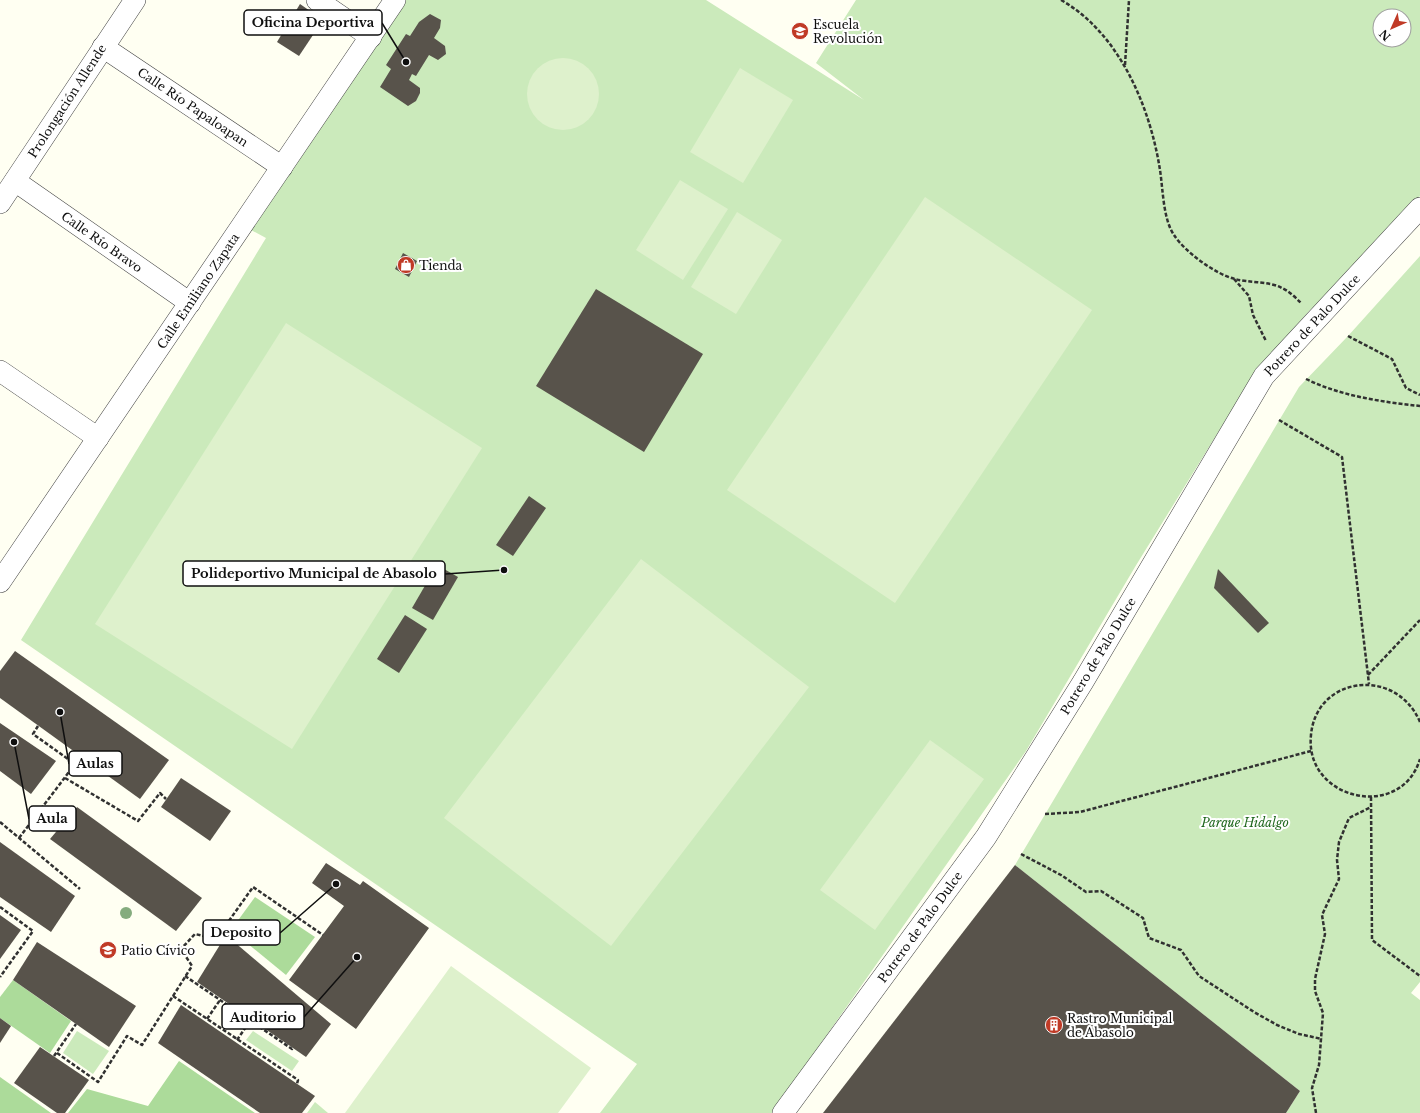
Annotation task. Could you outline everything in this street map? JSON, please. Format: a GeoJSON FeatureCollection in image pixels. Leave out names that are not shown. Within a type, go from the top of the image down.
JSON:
{"type":"FeatureCollection","features":[{"type":"Feature","properties":{"kind":"street","name":"Prolongación Allende"},"geometry":{"type":"LineString","coordinates":[[0,203],[135,0]]}},
{"type":"Feature","properties":{"kind":"street"},"geometry":{"type":"LineString","coordinates":[[317,0],[371,37]]}},
{"type":"Feature","properties":{"kind":"street","name":"Calle Emiliano Zapata"},"geometry":{"type":"LineString","coordinates":[[1,578],[98,438],[395,0]]}},
{"type":"Feature","properties":{"kind":"street","name":"Calle Río Papaloapan"},"geometry":{"type":"LineString","coordinates":[[103,47],[282,167]]}},
{"type":"Feature","properties":{"kind":"street","name":"Calle Río Bravo"},"geometry":{"type":"LineString","coordinates":[[15,181],[190,303]]}},
{"type":"Feature","properties":{"kind":"street","name":"Potrero de Palo Dulce"},"geometry":{"type":"LineString","coordinates":[[783,1113],[986,837],[1083,682],[1264,376],[1420,208]]}},
{"type":"Feature","properties":{"kind":"street"},"geometry":{"type":"LineString","coordinates":[[0,371],[98,438]]}},
{"type":"Feature","properties":{"kind":"path"},"geometry":{"type":"LineString","coordinates":[[1061,0],[1077,9],[1094,25],[1125,66],[1145,111],[1155,145],[1161,171],[1162,198],[1173,234],[1184,249],[1203,263],[1234,279],[1282,288],[1304,306]]}},
{"type":"Feature","properties":{"kind":"path"},"geometry":{"type":"LineString","coordinates":[[1125,66],[1129,0]]}},
{"type":"Feature","properties":{"kind":"path"},"geometry":{"type":"LineString","coordinates":[[1234,279],[1249,296],[1253,315],[1269,346]]}},
{"type":"Feature","properties":{"kind":"path"},"geometry":{"type":"LineString","coordinates":[[1348,336],[1392,359],[1406,388],[1420,395]]}},
{"type":"Feature","properties":{"kind":"path"},"geometry":{"type":"LineString","coordinates":[[1306,379],[1328,390],[1398,404],[1420,406]]}},
{"type":"Feature","properties":{"kind":"path"},"geometry":{"type":"LineString","coordinates":[[1279,420],[1342,457],[1369,684]]}},
{"type":"Feature","properties":{"kind":"path"},"geometry":{"type":"LineString","coordinates":[[1368,676],[1420,620]]}},
{"type":"Feature","properties":{"kind":"path"},"geometry":{"type":"LineString","coordinates":[[1420,722],[1415,711],[1403,697],[1387,688],[1369,684],[1352,686],[1336,693],[1324,704],[1315,718],[1311,734],[1311,751],[1317,767],[1326,780],[1335,787],[1355,796],[1371,797],[1390,793],[1406,782],[1418,766],[1420,759]]}},
{"type":"Feature","properties":{"kind":"path"},"geometry":{"type":"LineString","coordinates":[[19,838],[75,764],[33,734],[38,726]]}},
{"type":"Feature","properties":{"kind":"path"},"geometry":{"type":"LineString","coordinates":[[1045,814],[1080,812],[1311,751]]}},
{"type":"Feature","properties":{"kind":"path"},"geometry":{"type":"LineString","coordinates":[[65,778],[138,821],[160,793],[166,799]]}},
{"type":"Feature","properties":{"kind":"path"},"geometry":{"type":"LineString","coordinates":[[1371,797],[1372,940],[1420,976]]}},
{"type":"Feature","properties":{"kind":"path"},"geometry":{"type":"LineString","coordinates":[[1316,1113],[1312,1088],[1319,1065],[1323,1013],[1315,991],[1315,979],[1325,934],[1322,915],[1339,879],[1337,860],[1339,842],[1349,818],[1371,807]]}},
{"type":"Feature","properties":{"kind":"path"},"geometry":{"type":"LineString","coordinates":[[0,822],[80,889]]}},
{"type":"Feature","properties":{"kind":"path"},"geometry":{"type":"LineString","coordinates":[[1021,854],[1061,875],[1086,892],[1101,891],[1143,918],[1149,938],[1181,950],[1199,976],[1254,1012],[1277,1025],[1299,1034],[1322,1039]]}},
{"type":"Feature","properties":{"kind":"path"},"geometry":{"type":"LineString","coordinates":[[57,1053],[98,1082],[127,1036],[142,1045],[192,966],[181,949],[195,934],[216,939],[253,887],[323,935]]}},
{"type":"Feature","properties":{"kind":"path"},"geometry":{"type":"LineString","coordinates":[[0,907],[34,931],[0,977]]}},
{"type":"Feature","properties":{"kind":"path"},"geometry":{"type":"LineString","coordinates":[[185,976],[292,1049],[293,1047]]}},
{"type":"Feature","properties":{"kind":"path"},"geometry":{"type":"LineString","coordinates":[[172,996],[298,1080],[297,1084]]}},
{"type":"Feature","properties":{"kind":"path"},"geometry":{"type":"LineString","coordinates":[[207,1020],[220,1000]]}},
{"type":"Feature","properties":{"kind":"path"},"geometry":{"type":"LineString","coordinates":[[237,1040],[250,1021]]}},
{"type":"Feature","properties":{"kind":"path"},"geometry":{"type":"LineString","coordinates":[[54,1056],[76,1024]]}},
{"type":"Feature","properties":{"kind":"green space"},"geometry":{"type":"Polygon","coordinates":[[[406,0],[706,0],[864,100],[816,63],[856,0],[1420,0],[1420,196],[1327,295],[1309,311],[1254,374],[1135,567],[1026,751],[772,1113],[600,1113],[637,1064],[21,640],[266,238],[251,230],[406,0]]]}},
{"type":"Feature","properties":{"kind":"green space"},"geometry":{"type":"Polygon","coordinates":[[[556,58],[570,58],[577,60],[589,68],[597,80],[599,94],[597,108],[589,120],[577,128],[570,130],[556,130],[549,128],[537,120],[529,108],[527,101],[527,87],[529,80],[537,68],[549,60],[556,58]]]}},
{"type":"Feature","properties":{"kind":"green space"},"geometry":{"type":"Polygon","coordinates":[[[740,68],[793,100],[743,183],[690,152],[740,68]]]}},
{"type":"Feature","properties":{"kind":"green space"},"geometry":{"type":"Polygon","coordinates":[[[680,180],[728,209],[683,280],[636,250],[680,180]]]}},
{"type":"Feature","properties":{"kind":"green space"},"geometry":{"type":"Polygon","coordinates":[[[925,197],[1092,310],[895,603],[727,490],[925,197]]]}},
{"type":"Feature","properties":{"kind":"green space"},"geometry":{"type":"Polygon","coordinates":[[[737,212],[782,240],[736,314],[691,287],[737,212]]]}},
{"type":"Feature","properties":{"kind":"green space","name":"Parque Hidalgo"},"geometry":{"type":"Polygon","coordinates":[[[1420,256],[1420,982],[1411,993],[1420,1000],[1420,1113],[1286,1113],[1300,1091],[1015,865],[1299,387],[1348,336],[1420,256]]]}},
{"type":"Feature","properties":{"kind":"green space"},"geometry":{"type":"Polygon","coordinates":[[[286,323],[482,448],[292,749],[95,624],[286,323]]]}},
{"type":"Feature","properties":{"kind":"green space"},"geometry":{"type":"Polygon","coordinates":[[[641,559],[809,687],[611,946],[444,818],[641,559]]]}},
{"type":"Feature","properties":{"kind":"green space"},"geometry":{"type":"Polygon","coordinates":[[[930,740],[984,779],[875,930],[820,890],[930,740]]]}},
{"type":"Feature","properties":{"kind":"green space"},"geometry":{"type":"Polygon","coordinates":[[[255,897],[315,937],[286,975],[231,930],[255,897]]]}},
{"type":"Feature","properties":{"kind":"green space"},"geometry":{"type":"Polygon","coordinates":[[[451,966],[591,1068],[558,1113],[345,1113],[451,966]]]}},
{"type":"Feature","properties":{"kind":"green space"},"geometry":{"type":"Polygon","coordinates":[[[13,980],[71,1021],[50,1053],[0,1018],[0,997],[13,980]]]}},
{"type":"Feature","properties":{"kind":"green space"},"geometry":{"type":"Polygon","coordinates":[[[77,1031],[109,1051],[93,1074],[63,1053],[77,1031]]]}},
{"type":"Feature","properties":{"kind":"green space"},"geometry":{"type":"Polygon","coordinates":[[[253,1031],[299,1061],[292,1071],[246,1040],[253,1031]]]}},
{"type":"Feature","properties":{"kind":"green space"},"geometry":{"type":"Polygon","coordinates":[[[179,1061],[255,1113],[68,1113],[87,1089],[148,1106],[179,1061]]]}},
{"type":"Feature","properties":{"kind":"green space"},"geometry":{"type":"Polygon","coordinates":[[[0,1077],[51,1113],[0,1113],[0,1077]]]}},
{"type":"Feature","properties":{"kind":"green space"},"geometry":{"type":"Polygon","coordinates":[[[315,1102],[328,1113],[307,1113],[315,1102]]]}},
{"type":"Feature","properties":{"kind":"building"},"geometry":{"type":"Polygon","coordinates":[[[300,4],[323,20],[299,56],[277,42],[300,4]]]}},
{"type":"Feature","properties":{"kind":"building"},"geometry":{"type":"Polygon","coordinates":[[[430,14],[441,20],[440,28],[434,38],[445,46],[446,54],[438,60],[429,55],[416,76],[412,74],[409,80],[420,88],[420,93],[416,101],[408,106],[380,87],[391,69],[386,65],[406,34],[410,36],[419,22],[430,14]]]}},
{"type":"Feature","properties":{"kind":"building","name":"Tienda"},"geometry":{"type":"Polygon","coordinates":[[[403,253],[417,261],[409,277],[395,269],[403,253]]]}},
{"type":"Feature","properties":{"kind":"building"},"geometry":{"type":"Polygon","coordinates":[[[596,289],[703,354],[644,452],[536,386],[596,289]]]}},
{"type":"Feature","properties":{"kind":"building"},"geometry":{"type":"Polygon","coordinates":[[[529,496],[546,508],[513,556],[496,545],[529,496]]]}},
{"type":"Feature","properties":{"kind":"building"},"geometry":{"type":"Polygon","coordinates":[[[437,565],[458,577],[433,620],[412,608],[437,565]]]}},
{"type":"Feature","properties":{"kind":"building"},"geometry":{"type":"Polygon","coordinates":[[[1218,569],[1269,623],[1258,633],[1214,588],[1218,569]]]}},
{"type":"Feature","properties":{"kind":"building"},"geometry":{"type":"Polygon","coordinates":[[[405,615],[427,629],[399,673],[377,659],[405,615]]]}},
{"type":"Feature","properties":{"kind":"building"},"geometry":{"type":"Polygon","coordinates":[[[15,651],[169,760],[140,799],[0,698],[0,671],[15,651]]]}},
{"type":"Feature","properties":{"kind":"building"},"geometry":{"type":"Polygon","coordinates":[[[0,723],[56,761],[31,794],[0,771],[0,723]]]}},
{"type":"Feature","properties":{"kind":"building"},"geometry":{"type":"Polygon","coordinates":[[[181,778],[231,811],[210,841],[161,807],[181,778]]]}},
{"type":"Feature","properties":{"kind":"building"},"geometry":{"type":"Polygon","coordinates":[[[77,807],[202,898],[176,931],[50,839],[77,807]]]}},
{"type":"Feature","properties":{"kind":"building"},"geometry":{"type":"Polygon","coordinates":[[[0,842],[75,896],[51,932],[0,897],[0,842]]]}},
{"type":"Feature","properties":{"kind":"building"},"geometry":{"type":"Polygon","coordinates":[[[326,863],[360,885],[363,881],[429,928],[356,1029],[289,980],[344,906],[312,883],[326,863]]]}},
{"type":"Feature","properties":{"kind":"building","name":"Rastro Municipal de Abasolo"},"geometry":{"type":"Polygon","coordinates":[[[1015,865],[1300,1091],[1286,1113],[823,1113],[1015,865]]]}},
{"type":"Feature","properties":{"kind":"building"},"geometry":{"type":"Polygon","coordinates":[[[0,915],[21,930],[0,959],[0,915]]]}},
{"type":"Feature","properties":{"kind":"building"},"geometry":{"type":"Polygon","coordinates":[[[226,935],[331,1024],[306,1057],[197,982],[226,935]]]}},
{"type":"Feature","properties":{"kind":"building"},"geometry":{"type":"Polygon","coordinates":[[[37,942],[136,1006],[109,1047],[13,980],[37,942]]]}},
{"type":"Feature","properties":{"kind":"building"},"geometry":{"type":"Polygon","coordinates":[[[181,1005],[315,1096],[302,1113],[260,1113],[158,1043],[181,1005]]]}},
{"type":"Feature","properties":{"kind":"building"},"geometry":{"type":"Polygon","coordinates":[[[0,1018],[11,1026],[0,1043],[0,1018]]]}},
{"type":"Feature","properties":{"kind":"building"},"geometry":{"type":"Polygon","coordinates":[[[40,1047],[89,1080],[65,1113],[57,1113],[14,1083],[40,1047]]]}},
{"type":"Feature","properties":{"kind":"place","name":"Escuela Revolución"},"geometry":{"type":"Point","coordinates":[800,31]}},
{"type":"Feature","properties":{"kind":"place","name":"Oficina Deportiva"},"geometry":{"type":"Point","coordinates":[406,62]}},
{"type":"Feature","properties":{"kind":"place","name":"Tienda"},"geometry":{"type":"Point","coordinates":[406,265]}},
{"type":"Feature","properties":{"kind":"place","name":"Polideportivo Municipal de Abasolo"},"geometry":{"type":"Point","coordinates":[504,570]}},
{"type":"Feature","properties":{"kind":"place","name":"Aulas"},"geometry":{"type":"Point","coordinates":[60,712]}},
{"type":"Feature","properties":{"kind":"place","name":"Aula"},"geometry":{"type":"Point","coordinates":[14,742]}},
{"type":"Feature","properties":{"kind":"place","name":"Deposito"},"geometry":{"type":"Point","coordinates":[336,884]}},
{"type":"Feature","properties":{"kind":"place","name":"Patio Cívico"},"geometry":{"type":"Point","coordinates":[108,950]}},
{"type":"Feature","properties":{"kind":"place","name":"Auditorio"},"geometry":{"type":"Point","coordinates":[357,957]}},
{"type":"Feature","properties":{"kind":"place","name":"Rastro Municipal de Abasolo"},"geometry":{"type":"Point","coordinates":[1054,1025]}}]}
